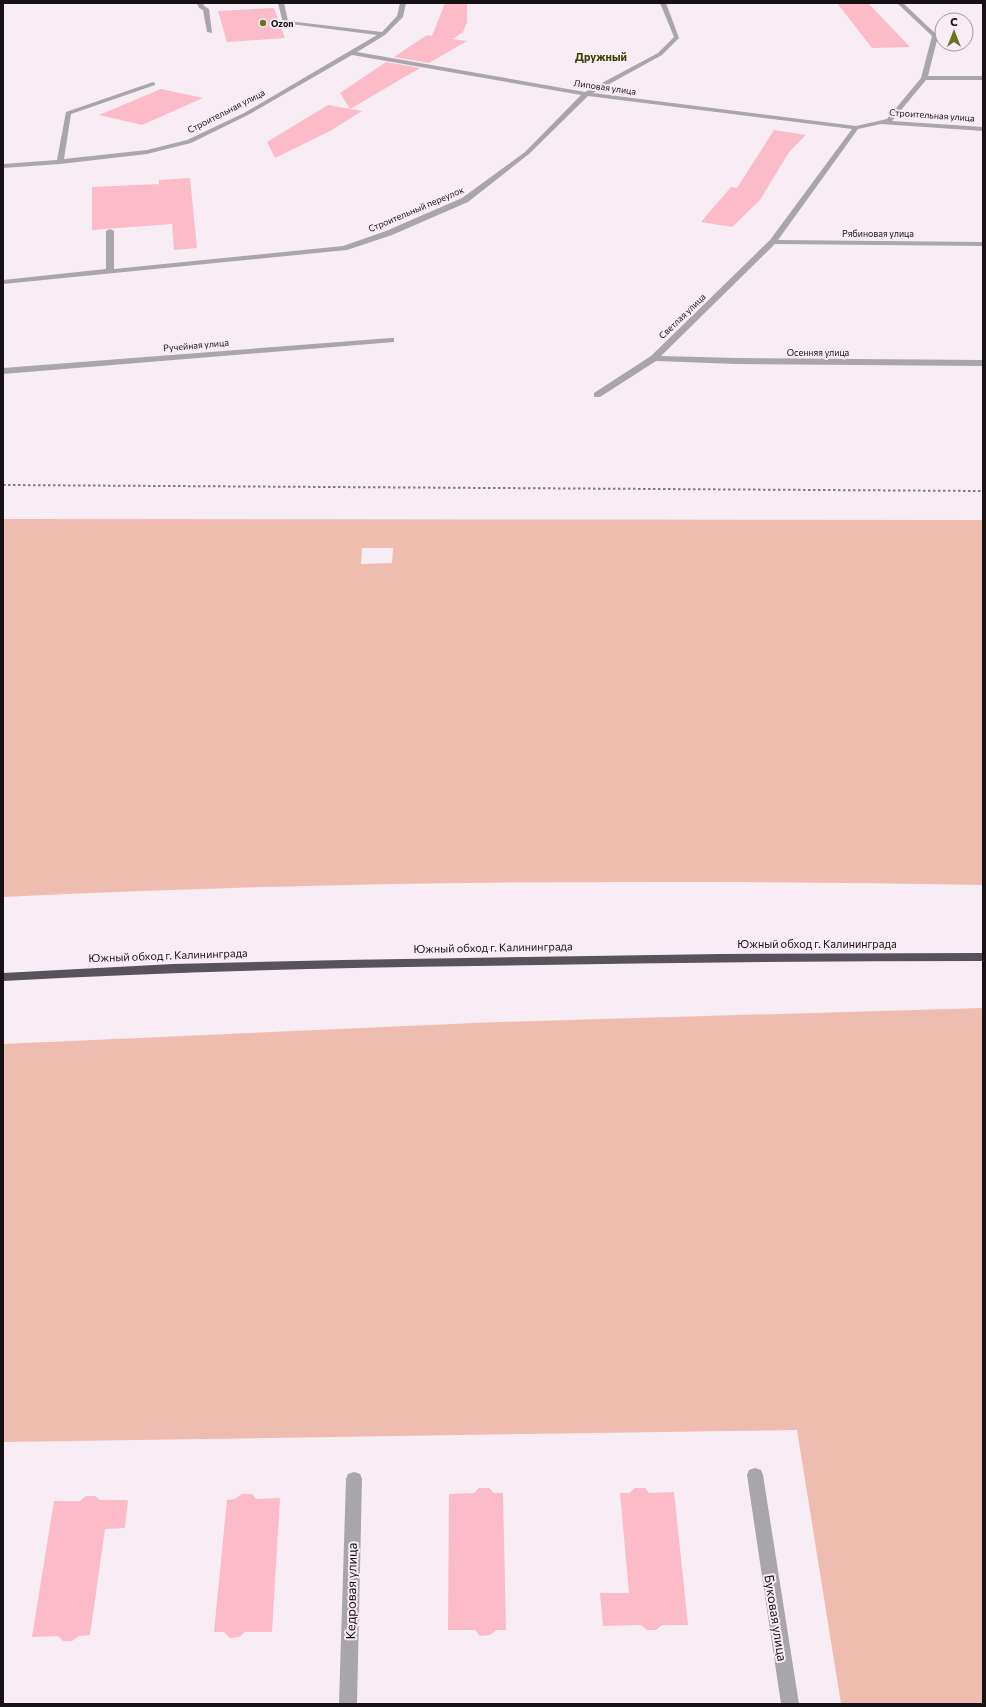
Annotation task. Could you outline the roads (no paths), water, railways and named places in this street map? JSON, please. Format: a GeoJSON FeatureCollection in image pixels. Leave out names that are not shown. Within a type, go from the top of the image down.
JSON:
{"type":"FeatureCollection","features":[{"type":"Feature","properties":{"kind":"highway","name":"Южный обход г. Калининграда"},"geometry":{"type":"LineString","coordinates":[[3,977],[81,972],[289,964],[697,958],[983,956]]}},
{"type":"Feature","properties":{"kind":"street"},"geometry":{"type":"LineString","coordinates":[[200,3],[201,7],[206,9],[210,32]]}},
{"type":"Feature","properties":{"kind":"street","name":"Строительная улица"},"geometry":{"type":"LineString","coordinates":[[3,166],[60,162],[147,152],[189,142],[246,114],[383,34],[400,17],[403,3]]}},
{"type":"Feature","properties":{"kind":"street","name":"Строительный переулок"},"geometry":{"type":"LineString","coordinates":[[110,272],[344,248],[389,233],[465,200],[527,153],[586,94],[660,54],[677,37],[663,3]]}},
{"type":"Feature","properties":{"kind":"street"},"geometry":{"type":"LineString","coordinates":[[881,122],[889,120],[924,78],[935,36],[900,3]]}},
{"type":"Feature","properties":{"kind":"street"},"geometry":{"type":"LineString","coordinates":[[280,5],[285,22],[383,34]]}},
{"type":"Feature","properties":{"kind":"street","name":"Липовая улица"},"geometry":{"type":"LineString","coordinates":[[352,53],[586,94],[856,128]]}},
{"type":"Feature","properties":{"kind":"street"},"geometry":{"type":"LineString","coordinates":[[924,78],[983,78]]}},
{"type":"Feature","properties":{"kind":"street"},"geometry":{"type":"LineString","coordinates":[[60,162],[68,113],[153,84]]}},
{"type":"Feature","properties":{"kind":"street","name":"Строительная улица"},"geometry":{"type":"LineString","coordinates":[[856,128],[881,122],[983,129]]}},
{"type":"Feature","properties":{"kind":"street","name":"Светлая улица"},"geometry":{"type":"LineString","coordinates":[[597,395],[654,358],[773,242],[856,128]]}},
{"type":"Feature","properties":{"kind":"street"},"geometry":{"type":"LineString","coordinates":[[3,282],[110,272],[110,231]]}},
{"type":"Feature","properties":{"kind":"street","name":"Рябиновая улица"},"geometry":{"type":"LineString","coordinates":[[773,242],[983,244]]}},
{"type":"Feature","properties":{"kind":"street","name":"Ручейная улица"},"geometry":{"type":"LineString","coordinates":[[3,371],[391,340]]}},
{"type":"Feature","properties":{"kind":"street","name":"Осенняя улица"},"geometry":{"type":"LineString","coordinates":[[654,358],[736,361],[983,363]]}},
{"type":"Feature","properties":{"kind":"street","name":"Буковая улица"},"geometry":{"type":"LineString","coordinates":[[755,1475],[790,1704]]}},
{"type":"Feature","properties":{"kind":"street","name":"Кедровая улица"},"geometry":{"type":"LineString","coordinates":[[348,1704],[354,1479]]}},
{"type":"Feature","properties":{"kind":"place","name":"Ozon"},"geometry":{"type":"Point","coordinates":[263,23]}},
{"type":"Feature","properties":{"kind":"district","name":"Дружный"},"geometry":{"type":"Point","coordinates":[601,56]}}]}
